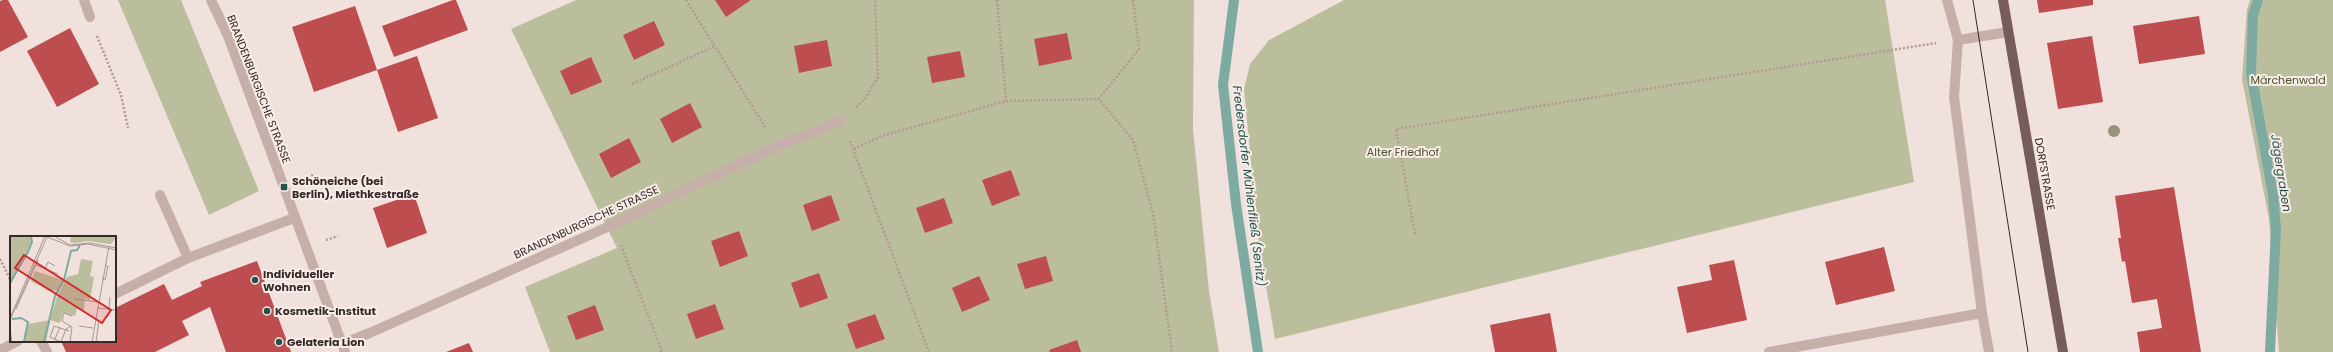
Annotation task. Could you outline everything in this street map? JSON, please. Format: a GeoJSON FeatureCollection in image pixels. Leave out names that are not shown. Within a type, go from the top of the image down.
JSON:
{"type":"FeatureCollection","features":[{"type":"Feature","properties":{"kind":"main road","name":"DORFSTRASSE"},"geometry":{"type":"LineString","coordinates":[[2003,0],[2063,352]]}},
{"type":"Feature","properties":{"kind":"street"},"geometry":{"type":"LineString","coordinates":[[84,0],[90,17]]}},
{"type":"Feature","properties":{"kind":"street","name":"BRANDENBURGISCHE STRASSE"},"geometry":{"type":"LineString","coordinates":[[211,0],[228,36],[343,348],[372,332],[612,225],[775,148],[840,121]]}},
{"type":"Feature","properties":{"kind":"street"},"geometry":{"type":"LineString","coordinates":[[1947,0],[1958,40],[1954,97],[1982,313],[1989,352]]}},
{"type":"Feature","properties":{"kind":"street"},"geometry":{"type":"LineString","coordinates":[[1958,40],[2008,32]]}},
{"type":"Feature","properties":{"kind":"street"},"geometry":{"type":"LineString","coordinates":[[160,195],[188,258]]}},
{"type":"Feature","properties":{"kind":"street"},"geometry":{"type":"LineString","coordinates":[[116,294],[188,258],[294,218]]}},
{"type":"Feature","properties":{"kind":"street"},"geometry":{"type":"LineString","coordinates":[[1769,352],[1982,313]]}},
{"type":"Feature","properties":{"kind":"street"},"geometry":{"type":"LineString","coordinates":[[0,350],[16,342]]}},
{"type":"Feature","properties":{"kind":"street"},"geometry":{"type":"LineString","coordinates":[[42,342],[47,352]]}},
{"type":"Feature","properties":{"kind":"path"},"geometry":{"type":"LineString","coordinates":[[686,0],[762,121],[775,148]]}},
{"type":"Feature","properties":{"kind":"path"},"geometry":{"type":"LineString","coordinates":[[875,0],[878,77],[865,99],[840,121],[854,149],[929,352]]}},
{"type":"Feature","properties":{"kind":"path"},"geometry":{"type":"LineString","coordinates":[[997,0],[1006,101]]}},
{"type":"Feature","properties":{"kind":"path"},"geometry":{"type":"LineString","coordinates":[[1099,99],[1139,49],[1133,0]]}},
{"type":"Feature","properties":{"kind":"path"},"geometry":{"type":"LineString","coordinates":[[90,17],[121,95],[128,128]]}},
{"type":"Feature","properties":{"kind":"path"},"geometry":{"type":"LineString","coordinates":[[1415,234],[1396,129],[1958,40]]}},
{"type":"Feature","properties":{"kind":"path"},"geometry":{"type":"LineString","coordinates":[[632,84],[715,46]]}},
{"type":"Feature","properties":{"kind":"path"},"geometry":{"type":"LineString","coordinates":[[854,149],[882,136],[1006,101],[1099,99]]}},
{"type":"Feature","properties":{"kind":"path"},"geometry":{"type":"LineString","coordinates":[[1099,99],[1133,140],[1153,213],[1172,352]]}},
{"type":"Feature","properties":{"kind":"path"},"geometry":{"type":"LineString","coordinates":[[300,181],[315,174]]}},
{"type":"Feature","properties":{"kind":"path"},"geometry":{"type":"LineString","coordinates":[[612,225],[662,352]]}},
{"type":"Feature","properties":{"kind":"path"},"geometry":{"type":"LineString","coordinates":[[322,241],[338,236]]}},
{"type":"Feature","properties":{"kind":"path"},"geometry":{"type":"LineString","coordinates":[[0,259],[10,279]]}},
{"type":"Feature","properties":{"kind":"green space"},"geometry":{"type":"Polygon","coordinates":[[[118,0],[181,0],[259,191],[209,215],[118,0]]]}},
{"type":"Feature","properties":{"kind":"green space"},"geometry":{"type":"Polygon","coordinates":[[[576,0],[1194,0],[1193,129],[1209,291],[1219,352],[550,352],[525,287],[617,248],[511,29],[576,0]]]}},
{"type":"Feature","properties":{"kind":"green space","name":"Alter Friedhof"},"geometry":{"type":"Polygon","coordinates":[[[1344,0],[1885,0],[1914,182],[1275,339],[1259,245],[1244,89],[1250,64],[1269,40],[1344,0]]]}},
{"type":"Feature","properties":{"kind":"green space","name":"Märchenwald"},"geometry":{"type":"Polygon","coordinates":[[[2250,0],[2333,0],[2333,352],[2279,352],[2269,219],[2242,79],[2247,9],[2250,0]]]}},
{"type":"Feature","properties":{"kind":"building"},"geometry":{"type":"Polygon","coordinates":[[[8,0],[28,37],[0,52],[0,1],[8,0]]]}},
{"type":"Feature","properties":{"kind":"building"},"geometry":{"type":"Polygon","coordinates":[[[456,0],[468,30],[394,57],[382,26],[456,0]]]}},
{"type":"Feature","properties":{"kind":"building"},"geometry":{"type":"Polygon","coordinates":[[[715,0],[751,0],[726,17],[715,0]]]}},
{"type":"Feature","properties":{"kind":"building"},"geometry":{"type":"Polygon","coordinates":[[[2037,0],[2093,0],[2093,5],[2039,13],[2037,0]]]}},
{"type":"Feature","properties":{"kind":"building"},"geometry":{"type":"Polygon","coordinates":[[[355,6],[377,70],[314,92],[292,27],[355,6]]]}},
{"type":"Feature","properties":{"kind":"building"},"geometry":{"type":"Polygon","coordinates":[[[2199,16],[2205,54],[2139,64],[2133,26],[2199,16]]]}},
{"type":"Feature","properties":{"kind":"building"},"geometry":{"type":"Polygon","coordinates":[[[654,21],[665,45],[634,60],[623,35],[654,21]]]}},
{"type":"Feature","properties":{"kind":"building"},"geometry":{"type":"Polygon","coordinates":[[[70,28],[99,84],[57,107],[27,51],[70,28]]]}},
{"type":"Feature","properties":{"kind":"building"},"geometry":{"type":"Polygon","coordinates":[[[1067,33],[1072,59],[1039,66],[1034,39],[1067,33]]]}},
{"type":"Feature","properties":{"kind":"building"},"geometry":{"type":"Polygon","coordinates":[[[2092,36],[2103,102],[2058,109],[2047,43],[2092,36]]]}},
{"type":"Feature","properties":{"kind":"building"},"geometry":{"type":"Polygon","coordinates":[[[827,40],[832,66],[799,73],[794,46],[827,40]]]}},
{"type":"Feature","properties":{"kind":"building"},"geometry":{"type":"Polygon","coordinates":[[[960,51],[965,77],[932,83],[927,57],[960,51]]]}},
{"type":"Feature","properties":{"kind":"building"},"geometry":{"type":"Polygon","coordinates":[[[417,56],[438,118],[398,132],[377,70],[417,56]]]}},
{"type":"Feature","properties":{"kind":"building"},"geometry":{"type":"Polygon","coordinates":[[[591,57],[602,82],[571,95],[560,71],[591,57]]]}},
{"type":"Feature","properties":{"kind":"building"},"geometry":{"type":"Polygon","coordinates":[[[690,103],[702,127],[672,143],[660,119],[690,103]]]}},
{"type":"Feature","properties":{"kind":"building"},"geometry":{"type":"Polygon","coordinates":[[[629,138],[641,162],[611,178],[599,154],[629,138]]]}},
{"type":"Feature","properties":{"kind":"building"},"geometry":{"type":"Polygon","coordinates":[[[1011,170],[1020,195],[992,206],[982,180],[1011,170]]]}},
{"type":"Feature","properties":{"kind":"building"},"geometry":{"type":"Polygon","coordinates":[[[2174,187],[2201,352],[2140,352],[2137,332],[2162,328],[2157,299],[2132,303],[2125,261],[2122,262],[2118,238],[2121,238],[2115,196],[2174,187]]]}},
{"type":"Feature","properties":{"kind":"building"},"geometry":{"type":"Polygon","coordinates":[[[414,194],[427,233],[387,248],[373,208],[414,194]]]}},
{"type":"Feature","properties":{"kind":"building"},"geometry":{"type":"Polygon","coordinates":[[[831,195],[840,220],[812,231],[803,205],[831,195]]]}},
{"type":"Feature","properties":{"kind":"building"},"geometry":{"type":"Polygon","coordinates":[[[944,198],[953,223],[925,233],[916,208],[944,198]]]}},
{"type":"Feature","properties":{"kind":"building"},"geometry":{"type":"Polygon","coordinates":[[[739,231],[748,256],[720,267],[711,241],[739,231]]]}},
{"type":"Feature","properties":{"kind":"building"},"geometry":{"type":"Polygon","coordinates":[[[1884,247],[1895,291],[1836,305],[1825,262],[1884,247]]]}},
{"type":"Feature","properties":{"kind":"building"},"geometry":{"type":"Polygon","coordinates":[[[1046,256],[1053,281],[1025,289],[1017,264],[1046,256]]]}},
{"type":"Feature","properties":{"kind":"building"},"geometry":{"type":"Polygon","coordinates":[[[1734,260],[1747,320],[1687,333],[1677,287],[1712,280],[1709,265],[1734,260]]]}},
{"type":"Feature","properties":{"kind":"building"},"geometry":{"type":"Polygon","coordinates":[[[257,261],[291,352],[226,352],[210,307],[182,321],[189,335],[155,352],[66,352],[61,342],[116,342],[116,308],[164,284],[172,300],[202,286],[200,282],[257,261]]]}},
{"type":"Feature","properties":{"kind":"building"},"geometry":{"type":"Polygon","coordinates":[[[819,273],[828,298],[800,308],[791,283],[819,273]]]}},
{"type":"Feature","properties":{"kind":"building"},"geometry":{"type":"Polygon","coordinates":[[[979,276],[990,300],[962,312],[952,288],[979,276]]]}},
{"type":"Feature","properties":{"kind":"building"},"geometry":{"type":"Polygon","coordinates":[[[715,304],[724,329],[696,339],[687,314],[715,304]]]}},
{"type":"Feature","properties":{"kind":"building"},"geometry":{"type":"Polygon","coordinates":[[[595,305],[604,330],[576,340],[567,316],[595,305]]]}},
{"type":"Feature","properties":{"kind":"building"},"geometry":{"type":"Polygon","coordinates":[[[1550,313],[1557,352],[1495,352],[1490,325],[1550,313]]]}},
{"type":"Feature","properties":{"kind":"building"},"geometry":{"type":"Polygon","coordinates":[[[875,314],[885,339],[856,349],[847,324],[875,314]]]}},
{"type":"Feature","properties":{"kind":"building"},"geometry":{"type":"Polygon","coordinates":[[[1077,340],[1081,352],[1050,352],[1049,350],[1077,340]]]}},
{"type":"Feature","properties":{"kind":"building"},"geometry":{"type":"Polygon","coordinates":[[[469,343],[473,352],[446,352],[469,343]]]}},
{"type":"Feature","properties":{"kind":"waterway","name":"Fredersdorfer Mühlenfließ (Senitz)"},"geometry":{"type":"LineString","coordinates":[[1234,0],[1223,85],[1236,204],[1258,352]]}},
{"type":"Feature","properties":{"kind":"waterway","name":"Jägergraben"},"geometry":{"type":"LineString","coordinates":[[2258,0],[2253,15],[2251,73],[2273,195],[2276,229],[2270,352]]}},
{"type":"Feature","properties":{"kind":"tram line"},"geometry":{"type":"LineString","coordinates":[[1973,0],[2028,352]]}},
{"type":"Feature","properties":{"kind":"place","name":"Schöneiche (bei Berlin), Miethkestraße"},"geometry":{"type":"Point","coordinates":[284,187]}},
{"type":"Feature","properties":{"kind":"place","name":"Individueller Wohnen"},"geometry":{"type":"Point","coordinates":[255,280]}},
{"type":"Feature","properties":{"kind":"place","name":"Kosmetik-Institut"},"geometry":{"type":"Point","coordinates":[267,311]}},
{"type":"Feature","properties":{"kind":"place","name":"Gelateria Lion"},"geometry":{"type":"Point","coordinates":[279,342]}}]}
